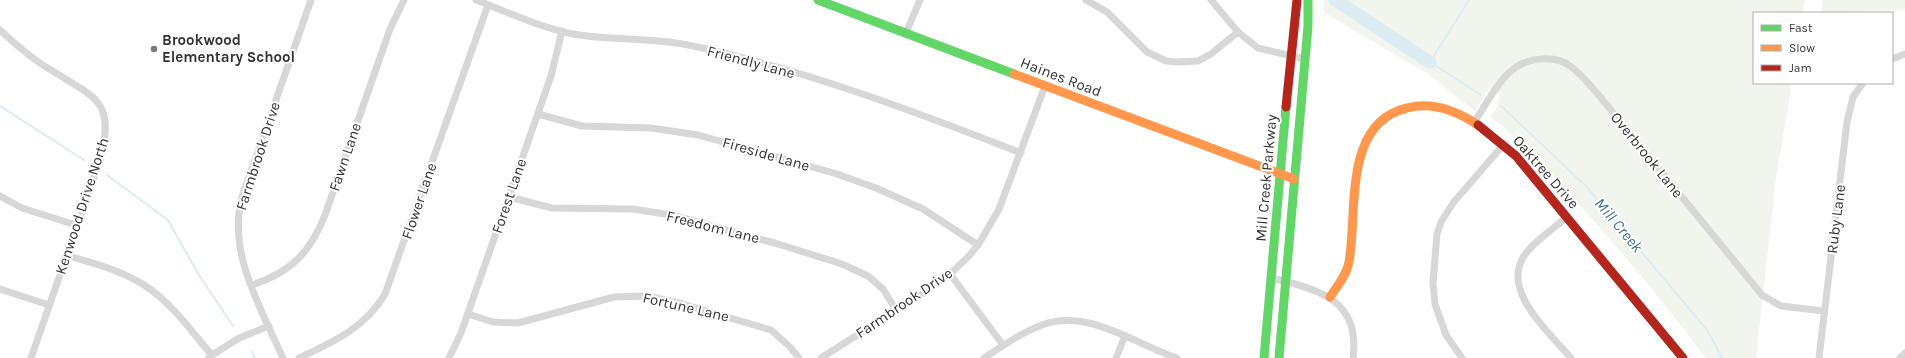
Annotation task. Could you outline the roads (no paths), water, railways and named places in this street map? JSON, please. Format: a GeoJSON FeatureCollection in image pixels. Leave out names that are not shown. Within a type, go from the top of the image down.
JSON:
{"type":"FeatureCollection","features":[{"type":"Feature","properties":{"kind":"street","name":"Farmbrook Drive"},"geometry":{"type":"LineString","coordinates":[[283,358],[252,285],[242,257],[238,236],[239,209],[253,163],[311,0]]}},
{"type":"Feature","properties":{"kind":"street","name":"Fawn Lane"},"geometry":{"type":"LineString","coordinates":[[252,285],[283,272],[302,257],[314,240],[326,215],[390,29],[404,0]]}},
{"type":"Feature","properties":{"kind":"street","name":"Friendly Lane"},"geometry":{"type":"LineString","coordinates":[[476,0],[562,31],[590,36],[665,41],[693,46],[758,63],[890,104],[1020,153]]}},
{"type":"Feature","properties":{"kind":"street","name":"Haines Road"},"geometry":{"type":"LineString","coordinates":[[818,0],[1294,179]]}},
{"type":"Feature","properties":{"kind":"street"},"geometry":{"type":"LineString","coordinates":[[906,33],[920,0]]}},
{"type":"Feature","properties":{"kind":"street"},"geometry":{"type":"LineString","coordinates":[[1086,0],[1107,12],[1147,52],[1166,61],[1198,61],[1211,54],[1238,32]]}},
{"type":"Feature","properties":{"kind":"street"},"geometry":{"type":"LineString","coordinates":[[1211,0],[1238,32],[1258,48],[1305,59]]}},
{"type":"Feature","properties":{"kind":"street","name":"Mill Creek Parkway"},"geometry":{"type":"LineString","coordinates":[[1264,358],[1290,56],[1297,0]]}},
{"type":"Feature","properties":{"kind":"street","name":"Mill Creek Parkway"},"geometry":{"type":"LineString","coordinates":[[1279,358],[1305,59],[1308,0]]}},
{"type":"Feature","properties":{"kind":"street","name":"Flower Lane"},"geometry":{"type":"LineString","coordinates":[[299,358],[353,330],[370,315],[385,294],[488,5]]}},
{"type":"Feature","properties":{"kind":"street","name":"Kenwood Drive North"},"geometry":{"type":"LineString","coordinates":[[0,30],[35,60],[91,95],[100,105],[103,112],[106,131],[104,143],[31,358]]}},
{"type":"Feature","properties":{"kind":"street","name":"Forest Lane"},"geometry":{"type":"LineString","coordinates":[[448,358],[468,314],[538,114],[551,76],[562,31]]}},
{"type":"Feature","properties":{"kind":"street"},"geometry":{"type":"LineString","coordinates":[[1893,59],[1905,54]]}},
{"type":"Feature","properties":{"kind":"street","name":"Overbrook Lane"},"geometry":{"type":"LineString","coordinates":[[1474,124],[1503,78],[1521,62],[1548,58],[1564,62],[1582,76],[1606,104],[1762,295],[1781,306],[1824,311]]}},
{"type":"Feature","properties":{"kind":"street","name":"Ruby Lane"},"geometry":{"type":"LineString","coordinates":[[1819,358],[1847,122],[1853,97],[1861,84]]}},
{"type":"Feature","properties":{"kind":"street","name":"Farmbrook Drive"},"geometry":{"type":"LineString","coordinates":[[821,358],[930,289],[950,274],[978,245],[999,209],[1045,86]]}},
{"type":"Feature","properties":{"kind":"street","name":"Oaktree Drive"},"geometry":{"type":"LineString","coordinates":[[1330,297],[1339,284],[1348,264],[1359,156],[1370,132],[1390,115],[1416,106],[1438,106],[1455,111],[1504,144],[1567,217],[1683,358]]}},
{"type":"Feature","properties":{"kind":"street","name":"Fireside Lane"},"geometry":{"type":"LineString","coordinates":[[538,114],[582,126],[637,127],[698,135],[837,174],[876,188],[923,208],[978,245]]}},
{"type":"Feature","properties":{"kind":"street"},"geometry":{"type":"LineString","coordinates":[[1462,358],[1446,335],[1435,304],[1433,283],[1437,234],[1441,222],[1453,203],[1504,144]]}},
{"type":"Feature","properties":{"kind":"street"},"geometry":{"type":"LineString","coordinates":[[0,196],[22,208],[76,225]]}},
{"type":"Feature","properties":{"kind":"street","name":"Freedom Lane"},"geometry":{"type":"LineString","coordinates":[[509,196],[552,208],[647,211],[708,224],[778,244],[842,264],[868,276],[883,289],[896,310]]}},
{"type":"Feature","properties":{"kind":"street"},"geometry":{"type":"LineString","coordinates":[[1567,217],[1528,251],[1520,264],[1518,280],[1522,298],[1571,358]]}},
{"type":"Feature","properties":{"kind":"street"},"geometry":{"type":"LineString","coordinates":[[66,255],[122,274],[143,284],[162,299],[210,357],[239,338],[269,326]]}},
{"type":"Feature","properties":{"kind":"street"},"geometry":{"type":"LineString","coordinates":[[950,274],[1003,345]]}},
{"type":"Feature","properties":{"kind":"street"},"geometry":{"type":"LineString","coordinates":[[1271,278],[1313,288],[1330,297],[1345,313],[1350,323],[1354,345],[1353,358]]}},
{"type":"Feature","properties":{"kind":"street"},"geometry":{"type":"LineString","coordinates":[[0,289],[49,305]]}},
{"type":"Feature","properties":{"kind":"street","name":"Fortune Lane"},"geometry":{"type":"LineString","coordinates":[[468,314],[493,322],[518,323],[614,297],[648,296],[679,303],[772,330],[790,346],[799,358]]}},
{"type":"Feature","properties":{"kind":"street"},"geometry":{"type":"LineString","coordinates":[[984,358],[1003,345],[1042,325],[1061,321],[1092,323],[1178,358]]}},
{"type":"Feature","properties":{"kind":"street"},"geometry":{"type":"LineString","coordinates":[[1116,358],[1125,336]]}},
{"type":"Feature","properties":{"kind":"street"},"geometry":{"type":"LineString","coordinates":[[1900,358],[1905,353]]}},
{"type":"Feature","properties":{"kind":"waterway","name":"Mill Creek"},"geometry":{"type":"LineString","coordinates":[[1335,0],[1430,62]]}},
{"type":"Feature","properties":{"kind":"waterway"},"geometry":{"type":"LineString","coordinates":[[1469,0],[1430,62],[1481,95]]}},
{"type":"Feature","properties":{"kind":"waterway"},"geometry":{"type":"LineString","coordinates":[[0,106],[84,160]]}},
{"type":"Feature","properties":{"kind":"waterway","name":"Mill Creek"},"geometry":{"type":"LineString","coordinates":[[1501,106],[1587,187],[1707,330],[1722,358]]}},
{"type":"Feature","properties":{"kind":"waterway"},"geometry":{"type":"LineString","coordinates":[[107,175],[168,220],[197,272],[233,326]]}},
{"type":"Feature","properties":{"kind":"waterway"},"geometry":{"type":"LineString","coordinates":[[252,352],[255,358]]}},
{"type":"Feature","properties":{"kind":"place","name":"Brookwood Elementary School"},"geometry":{"type":"Point","coordinates":[154,49]}}]}
